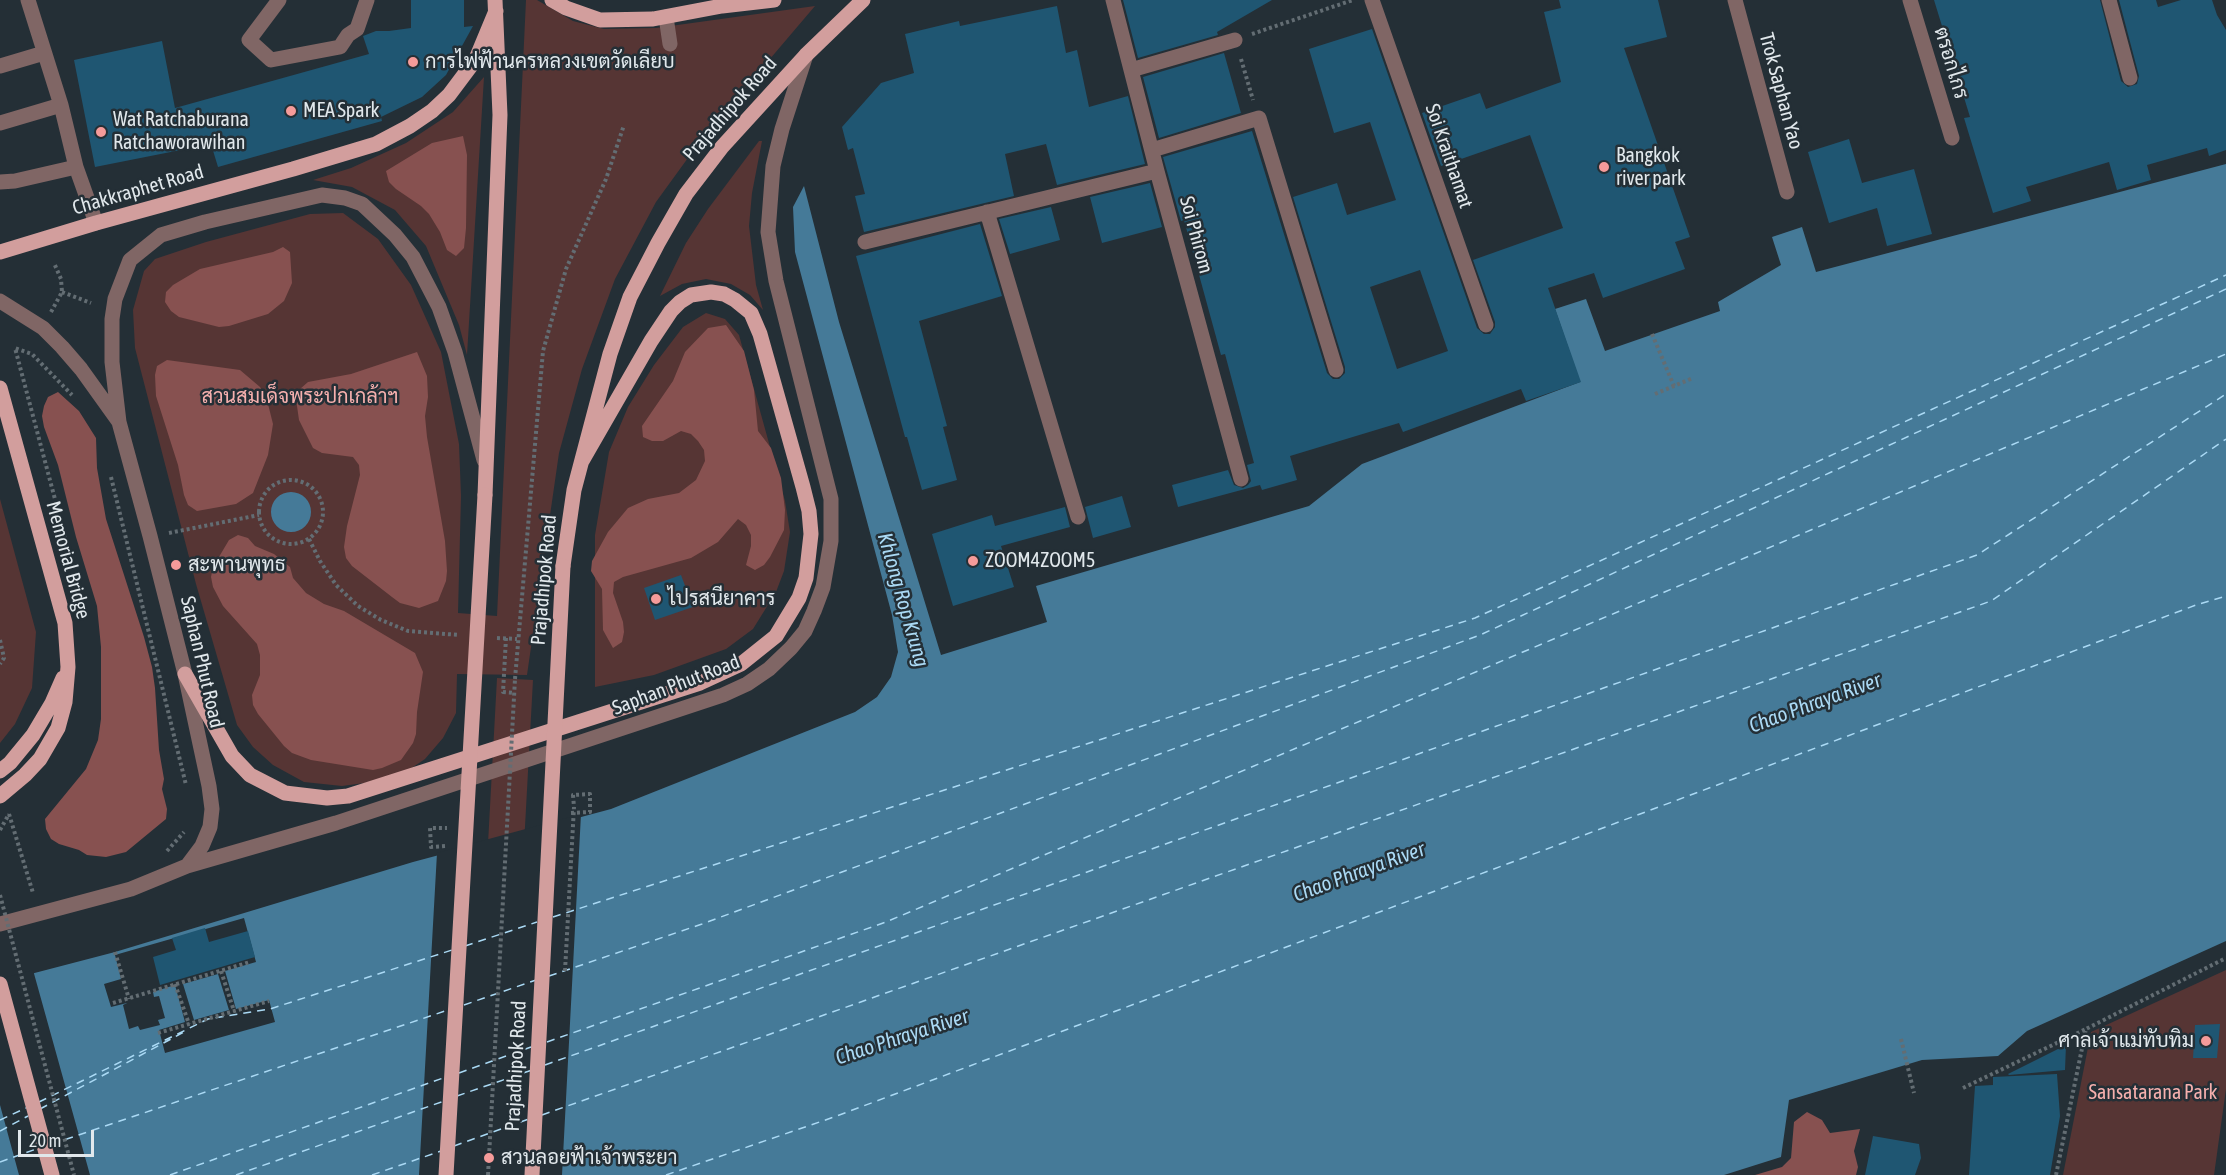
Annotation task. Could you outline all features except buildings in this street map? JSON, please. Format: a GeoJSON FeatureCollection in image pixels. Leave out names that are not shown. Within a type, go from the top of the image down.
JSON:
{"type":"FeatureCollection","features":[{"type":"Feature","properties":{"kind":"main road"},"geometry":{"type":"LineString","coordinates":[[552,0],[566,8],[600,20],[652,19],[725,4],[774,0]]}},
{"type":"Feature","properties":{"kind":"main road","name":"Prajadhipok Road"},"geometry":{"type":"LineString","coordinates":[[532,1175],[563,566],[574,490],[610,354],[630,297],[686,194],[722,147],[806,55],[863,0]]}},
{"type":"Feature","properties":{"kind":"main road"},"geometry":{"type":"LineString","coordinates":[[446,1175],[485,495],[500,115],[495,5]]}},
{"type":"Feature","properties":{"kind":"main road","name":"Chakkraphet Road"},"geometry":{"type":"LineString","coordinates":[[0,252],[96,222],[293,169],[376,144],[410,126],[432,111],[449,95],[476,59],[495,5]]}},
{"type":"Feature","properties":{"kind":"main road"},"geometry":{"type":"LineString","coordinates":[[185,674],[232,756],[250,775],[285,793],[327,798],[348,796],[700,682],[741,664],[776,636],[799,598],[806,578],[811,534],[809,511],[800,476],[760,334],[750,313],[724,294],[711,292],[691,295],[680,302],[651,340],[582,461]]}},
{"type":"Feature","properties":{"kind":"main road","name":"Memorial Bridge"},"geometry":{"type":"LineString","coordinates":[[0,388],[65,623],[68,667],[65,702],[58,728],[40,759],[26,775],[0,796]]}},
{"type":"Feature","properties":{"kind":"main road"},"geometry":{"type":"LineString","coordinates":[[0,771],[33,735],[52,703],[68,667]]}},
{"type":"Feature","properties":{"kind":"main road"},"geometry":{"type":"LineString","coordinates":[[0,984],[52,1175]]}},
{"type":"Feature","properties":{"kind":"street"},"geometry":{"type":"LineString","coordinates":[[28,0],[61,105],[76,167],[96,222]]}},
{"type":"Feature","properties":{"kind":"street"},"geometry":{"type":"LineString","coordinates":[[279,0],[249,40],[271,60],[340,47],[348,35],[357,29],[367,0]]}},
{"type":"Feature","properties":{"kind":"street","name":"Soi Phirom"},"geometry":{"type":"LineString","coordinates":[[1113,0],[1241,479]]}},
{"type":"Feature","properties":{"kind":"street","name":"Soi Kraithamat"},"geometry":{"type":"LineString","coordinates":[[1372,0],[1486,325]]}},
{"type":"Feature","properties":{"kind":"street","name":"Trok Saphan Yao"},"geometry":{"type":"LineString","coordinates":[[1735,0],[1787,192]]}},
{"type":"Feature","properties":{"kind":"street","name":"ตรอกไกร"},"geometry":{"type":"LineString","coordinates":[[1910,0],[1952,138]]}},
{"type":"Feature","properties":{"kind":"street"},"geometry":{"type":"LineString","coordinates":[[2109,0],[2130,78]]}},
{"type":"Feature","properties":{"kind":"street"},"geometry":{"type":"LineString","coordinates":[[666,17],[670,44]]}},
{"type":"Feature","properties":{"kind":"street"},"geometry":{"type":"LineString","coordinates":[[1131,70],[1235,40]]}},
{"type":"Feature","properties":{"kind":"street"},"geometry":{"type":"LineString","coordinates":[[0,66],[44,53]]}},
{"type":"Feature","properties":{"kind":"street","name":"Saphan Phut Road"},"geometry":{"type":"LineString","coordinates":[[0,924],[131,889],[187,866],[336,823],[723,695],[747,684],[769,669],[791,648],[805,631],[823,587],[831,541],[831,499],[776,281],[768,232],[774,166],[782,129],[806,55]]}},
{"type":"Feature","properties":{"kind":"street"},"geometry":{"type":"LineString","coordinates":[[0,123],[61,105]]}},
{"type":"Feature","properties":{"kind":"street"},"geometry":{"type":"LineString","coordinates":[[1152,150],[1259,118],[1336,370]]}},
{"type":"Feature","properties":{"kind":"street"},"geometry":{"type":"LineString","coordinates":[[0,182],[15,181],[76,167]]}},
{"type":"Feature","properties":{"kind":"street"},"geometry":{"type":"LineString","coordinates":[[865,242],[1157,171]]}},
{"type":"Feature","properties":{"kind":"street"},"geometry":{"type":"LineString","coordinates":[[118,422],[112,362],[112,319],[115,299],[130,260],[160,235],[205,222],[322,195],[345,198],[362,204],[413,257],[439,307],[455,352],[470,400],[486,466]]}},
{"type":"Feature","properties":{"kind":"street"},"geometry":{"type":"LineString","coordinates":[[987,212],[1078,518]]}},
{"type":"Feature","properties":{"kind":"street","name":"Saphan Phut Road"},"geometry":{"type":"LineString","coordinates":[[0,301],[43,328],[62,347],[81,369],[118,422],[185,674],[212,809],[210,827],[202,846],[187,866]]}},
{"type":"Feature","properties":{"kind":"path"},"geometry":{"type":"LineString","coordinates":[[1259,118],[1235,40],[1354,0]]}},
{"type":"Feature","properties":{"kind":"path"},"geometry":{"type":"LineString","coordinates":[[488,1175],[514,679],[543,351],[566,269],[606,179],[624,125]]}},
{"type":"Feature","properties":{"kind":"path"},"geometry":{"type":"LineString","coordinates":[[47,317],[62,292],[61,279],[54,262]]}},
{"type":"Feature","properties":{"kind":"path"},"geometry":{"type":"LineString","coordinates":[[62,292],[91,303]]}},
{"type":"Feature","properties":{"kind":"path"},"geometry":{"type":"LineString","coordinates":[[1652,334],[1674,386]]}},
{"type":"Feature","properties":{"kind":"path"},"geometry":{"type":"LineString","coordinates":[[72,562],[15,348],[32,354],[80,403]]}},
{"type":"Feature","properties":{"kind":"path"},"geometry":{"type":"LineString","coordinates":[[1655,394],[1693,378]]}},
{"type":"Feature","properties":{"kind":"path"},"geometry":{"type":"LineString","coordinates":[[110,476],[188,796]]}},
{"type":"Feature","properties":{"kind":"path"},"geometry":{"type":"LineString","coordinates":[[299,481],[316,492],[323,510],[322,521],[317,531],[309,539],[288,544],[277,542],[268,535],[262,526],[259,505],[270,488],[278,483],[299,481]]}},
{"type":"Feature","properties":{"kind":"path"},"geometry":{"type":"LineString","coordinates":[[150,536],[259,515]]}},
{"type":"Feature","properties":{"kind":"path"},"geometry":{"type":"LineString","coordinates":[[309,539],[336,585],[358,606],[381,621],[408,631],[465,636]]}},
{"type":"Feature","properties":{"kind":"path"},"geometry":{"type":"LineString","coordinates":[[496,638],[517,639]]}},
{"type":"Feature","properties":{"kind":"path"},"geometry":{"type":"LineString","coordinates":[[506,638],[503,692],[514,693]]}},
{"type":"Feature","properties":{"kind":"path"},"geometry":{"type":"LineString","coordinates":[[0,640],[4,658],[0,664]]}},
{"type":"Feature","properties":{"kind":"path"},"geometry":{"type":"LineString","coordinates":[[567,813],[590,812],[590,794],[573,795],[574,807]]}},
{"type":"Feature","properties":{"kind":"path"},"geometry":{"type":"LineString","coordinates":[[0,830],[9,814],[33,892]]}},
{"type":"Feature","properties":{"kind":"path"},"geometry":{"type":"LineString","coordinates":[[164,853],[186,827]]}},
{"type":"Feature","properties":{"kind":"path"},"geometry":{"type":"LineString","coordinates":[[22,896],[44,890]]}},
{"type":"Feature","properties":{"kind":"path"},"geometry":{"type":"LineString","coordinates":[[0,895],[74,1175]]}},
{"type":"Feature","properties":{"kind":"path"},"geometry":{"type":"LineString","coordinates":[[0,902],[11,899]]}},
{"type":"Feature","properties":{"kind":"path"},"geometry":{"type":"LineString","coordinates":[[116,952],[129,999]]}},
{"type":"Feature","properties":{"kind":"path"},"geometry":{"type":"LineString","coordinates":[[1963,1088],[2226,958]]}},
{"type":"Feature","properties":{"kind":"path"},"geometry":{"type":"LineString","coordinates":[[113,1003],[250,962]]}},
{"type":"Feature","properties":{"kind":"path"},"geometry":{"type":"LineString","coordinates":[[221,971],[234,1011]]}},
{"type":"Feature","properties":{"kind":"path"},"geometry":{"type":"LineString","coordinates":[[175,984],[189,1024]]}},
{"type":"Feature","properties":{"kind":"path"},"geometry":{"type":"LineString","coordinates":[[158,1033],[269,1001]]}},
{"type":"Feature","properties":{"kind":"path"},"geometry":{"type":"LineString","coordinates":[[2056,1175],[2086,1029]]}},
{"type":"Feature","properties":{"kind":"path"},"geometry":{"type":"LineString","coordinates":[[1900,1039],[1914,1093]]}},
{"type":"Feature","properties":{"kind":"green space","name":"สวนสมเด็จพระปกเกล้าฯ"},"geometry":{"type":"Polygon","coordinates":[[[526,0],[537,0],[573,21],[604,29],[656,28],[815,6],[701,140],[656,202],[615,279],[582,369],[559,453],[527,675],[457,674],[456,713],[443,738],[425,759],[404,773],[372,782],[342,786],[304,782],[273,765],[253,747],[237,725],[196,584],[135,348],[133,310],[144,271],[155,259],[206,242],[310,214],[343,213],[378,239],[411,285],[441,352],[459,444],[461,496],[458,613],[497,616],[526,0]]]}},
{"type":"Feature","properties":{"kind":"green space"},"geometry":{"type":"Polygon","coordinates":[[[484,77],[467,355],[459,325],[426,246],[395,210],[352,187],[313,180],[351,168],[406,143],[453,112],[484,77]]]}},
{"type":"Feature","properties":{"kind":"green space"},"geometry":{"type":"Polygon","coordinates":[[[463,136],[467,155],[466,228],[464,248],[456,256],[447,250],[429,214],[389,182],[386,171],[432,143],[463,136]]]}},
{"type":"Feature","properties":{"kind":"green space"},"geometry":{"type":"Polygon","coordinates":[[[759,141],[762,141],[752,193],[749,226],[756,285],[763,310],[750,295],[731,284],[706,279],[682,284],[660,296],[686,243],[708,209],[759,141]]]}},
{"type":"Feature","properties":{"kind":"green space"},"geometry":{"type":"Polygon","coordinates":[[[283,247],[290,252],[292,283],[284,301],[268,314],[219,327],[179,317],[165,302],[166,292],[173,285],[200,269],[273,252],[283,247]]]}},
{"type":"Feature","properties":{"kind":"green space"},"geometry":{"type":"Polygon","coordinates":[[[706,313],[725,319],[739,335],[785,501],[790,532],[784,571],[776,592],[753,629],[726,649],[654,675],[595,687],[595,535],[609,452],[628,407],[654,365],[683,327],[706,313]]]}},
{"type":"Feature","properties":{"kind":"green space"},"geometry":{"type":"Polygon","coordinates":[[[726,325],[744,351],[754,390],[758,431],[771,448],[781,478],[785,510],[784,530],[770,557],[764,565],[755,570],[746,565],[751,546],[751,535],[746,525],[738,519],[718,542],[691,558],[623,577],[614,582],[613,593],[624,632],[622,642],[613,648],[603,630],[602,589],[591,571],[592,561],[608,532],[628,508],[648,499],[679,493],[696,480],[705,461],[704,450],[691,434],[681,431],[663,441],[652,441],[643,437],[642,426],[673,381],[685,352],[708,328],[726,325]]]}},
{"type":"Feature","properties":{"kind":"green space"},"geometry":{"type":"Polygon","coordinates":[[[417,352],[427,376],[428,397],[425,416],[427,437],[445,541],[447,571],[446,581],[438,601],[419,608],[400,603],[352,566],[346,558],[344,547],[360,475],[359,465],[353,457],[322,453],[313,448],[299,420],[296,399],[300,389],[308,382],[351,374],[417,352]]]}},
{"type":"Feature","properties":{"kind":"green space"},"geometry":{"type":"Polygon","coordinates":[[[167,360],[240,370],[260,387],[266,396],[273,424],[268,455],[253,493],[236,504],[197,511],[188,505],[156,396],[157,366],[167,360]]]}},
{"type":"Feature","properties":{"kind":"green space"},"geometry":{"type":"Polygon","coordinates":[[[58,392],[79,411],[96,438],[97,468],[106,519],[144,637],[155,688],[159,750],[164,779],[162,789],[167,809],[166,819],[126,852],[106,857],[87,855],[59,844],[51,839],[46,829],[45,819],[86,769],[98,740],[101,719],[101,647],[97,606],[42,416],[48,397],[58,392]]]}},
{"type":"Feature","properties":{"kind":"green space"},"geometry":{"type":"Polygon","coordinates":[[[0,499],[36,632],[32,688],[15,724],[0,743],[0,499]]]}},
{"type":"Feature","properties":{"kind":"green space"},"geometry":{"type":"Polygon","coordinates":[[[238,535],[248,538],[255,546],[274,554],[290,567],[293,578],[306,593],[324,604],[344,611],[415,653],[423,672],[416,734],[413,743],[401,760],[373,770],[311,760],[292,753],[258,714],[253,705],[252,695],[260,675],[260,655],[257,644],[223,606],[213,587],[211,577],[213,567],[229,540],[238,535]]]}},
{"type":"Feature","properties":{"kind":"green space"},"geometry":{"type":"Polygon","coordinates":[[[497,678],[533,680],[506,1175],[470,1175],[497,678]]]}},
{"type":"Feature","properties":{"kind":"green space","name":"Sansatarana Park"},"geometry":{"type":"Polygon","coordinates":[[[2226,970],[2226,1089],[2214,1175],[2063,1175],[2091,1032],[2226,970]]]}},
{"type":"Feature","properties":{"kind":"green space"},"geometry":{"type":"Polygon","coordinates":[[[1807,1112],[1822,1120],[1830,1133],[1860,1129],[1854,1151],[1858,1167],[1856,1175],[1755,1175],[1782,1167],[1791,1158],[1794,1122],[1807,1112]]]}},
{"type":"Feature","properties":{"kind":"water"},"geometry":{"type":"Polygon","coordinates":[[[2226,164],[2226,941],[2027,1031],[1998,1056],[1922,1060],[1789,1100],[1781,1157],[1724,1175],[0,1175],[0,982],[115,952],[413,862],[611,809],[855,712],[877,697],[891,677],[898,652],[892,615],[795,252],[793,207],[804,186],[839,322],[941,655],[1047,622],[1036,586],[1309,506],[1362,464],[1580,382],[1555,309],[1586,299],[1605,351],[1720,311],[1718,302],[1781,265],[1772,237],[1802,227],[1816,272],[2226,164]]]}},
{"type":"Feature","properties":{"kind":"water"},"geometry":{"type":"Polygon","coordinates":[[[291,492],[305,498],[311,512],[305,526],[291,532],[277,526],[271,512],[277,498],[291,492]]]}},
{"type":"Feature","properties":{"kind":"pier"},"geometry":{"type":"Polygon","coordinates":[[[581,814],[562,1175],[419,1175],[437,853],[581,814]]]}},
{"type":"Feature","properties":{"kind":"pier"},"geometry":{"type":"Polygon","coordinates":[[[244,918],[256,962],[225,971],[236,1009],[269,1000],[275,1022],[165,1053],[159,1030],[185,1022],[175,985],[153,992],[154,997],[159,996],[165,1018],[158,1020],[160,1025],[140,1030],[138,1026],[129,1029],[123,1005],[127,1003],[111,1007],[104,984],[121,979],[115,955],[244,918]],[[218,974],[183,984],[194,1020],[229,1010],[218,974]]]}},
{"type":"Feature","properties":{"kind":"pier"},"geometry":{"type":"Polygon","coordinates":[[[33,970],[90,1175],[19,1175],[0,1105],[0,979],[33,970]]]}},
{"type":"Feature","properties":{"kind":"ferry route"},"geometry":{"type":"LineString","coordinates":[[553,917],[1475,618],[2226,275]]}},
{"type":"Feature","properties":{"kind":"ferry route"},"geometry":{"type":"LineString","coordinates":[[549,976],[702,924],[1480,635],[2226,289]]}},
{"type":"Feature","properties":{"kind":"ferry route"},"geometry":{"type":"LineString","coordinates":[[547,1042],[886,922],[2226,354]]}},
{"type":"Feature","properties":{"kind":"ferry route"},"geometry":{"type":"LineString","coordinates":[[545,1065],[1977,555],[2226,394]]}},
{"type":"Feature","properties":{"kind":"ferry route"},"geometry":{"type":"LineString","coordinates":[[542,1115],[1991,601],[2226,439]]}},
{"type":"Feature","properties":{"kind":"ferry route"},"geometry":{"type":"LineString","coordinates":[[666,1175],[834,1117],[2196,605],[2226,596]]}},
{"type":"Feature","properties":{"kind":"ferry route"},"geometry":{"type":"LineString","coordinates":[[465,946],[537,922]]}},
{"type":"Feature","properties":{"kind":"ferry route"},"geometry":{"type":"LineString","coordinates":[[39,1102],[208,1019],[270,1009],[452,950]]}},
{"type":"Feature","properties":{"kind":"ferry route"},"geometry":{"type":"LineString","coordinates":[[464,1005],[536,980]]}},
{"type":"Feature","properties":{"kind":"ferry route"},"geometry":{"type":"LineString","coordinates":[[52,1144],[448,1010]]}},
{"type":"Feature","properties":{"kind":"ferry route"},"geometry":{"type":"LineString","coordinates":[[40,1109],[186,1031]]}},
{"type":"Feature","properties":{"kind":"ferry route"},"geometry":{"type":"LineString","coordinates":[[459,1073],[531,1047]]}},
{"type":"Feature","properties":{"kind":"ferry route"},"geometry":{"type":"LineString","coordinates":[[457,1096],[532,1070]]}},
{"type":"Feature","properties":{"kind":"ferry route"},"geometry":{"type":"LineString","coordinates":[[170,1175],[446,1077]]}},
{"type":"Feature","properties":{"kind":"ferry route"},"geometry":{"type":"LineString","coordinates":[[236,1175],[444,1101]]}},
{"type":"Feature","properties":{"kind":"ferry route"},"geometry":{"type":"LineString","coordinates":[[0,1120],[26,1108]]}},
{"type":"Feature","properties":{"kind":"ferry route"},"geometry":{"type":"LineString","coordinates":[[0,1131],[28,1116]]}},
{"type":"Feature","properties":{"kind":"ferry route"},"geometry":{"type":"LineString","coordinates":[[454,1146],[529,1119]]}},
{"type":"Feature","properties":{"kind":"ferry route"},"geometry":{"type":"LineString","coordinates":[[0,1162],[39,1148]]}},
{"type":"Feature","properties":{"kind":"ferry route"},"geometry":{"type":"LineString","coordinates":[[372,1175],[441,1151]]}},
{"type":"Feature","properties":{"kind":"place","name":"การไฟฟ้านครหลวงเขตวัดเลียบ"},"geometry":{"type":"Point","coordinates":[413,62]}},
{"type":"Feature","properties":{"kind":"place","name":"MEA Spark"},"geometry":{"type":"Point","coordinates":[291,111]}},
{"type":"Feature","properties":{"kind":"place","name":"Wat Ratchaburana Ratchaworawihan"},"geometry":{"type":"Point","coordinates":[101,132]}},
{"type":"Feature","properties":{"kind":"place","name":"Bangkok river park"},"geometry":{"type":"Point","coordinates":[1604,167]}},
{"type":"Feature","properties":{"kind":"place","name":"ZOOM4ZOOM5"},"geometry":{"type":"Point","coordinates":[973,561]}},
{"type":"Feature","properties":{"kind":"place","name":"สะพานพุทธ"},"geometry":{"type":"Point","coordinates":[176,565]}},
{"type":"Feature","properties":{"kind":"place","name":"ไปรสนียาคาร"},"geometry":{"type":"Point","coordinates":[656,599]}},
{"type":"Feature","properties":{"kind":"place","name":"ศาลเจ้าแม่ทับทิม"},"geometry":{"type":"Point","coordinates":[2206,1041]}},
{"type":"Feature","properties":{"kind":"place","name":"สวนลอยฟ้าเจ้าพระยา"},"geometry":{"type":"Point","coordinates":[489,1158]}},
{"type":"Feature","properties":{"kind":"water label","name":"Khlong Rop Krung"},"geometry":{"type":"Point","coordinates":[903,600]}},
{"type":"Feature","properties":{"kind":"water label","name":"Chao Phraya River"},"geometry":{"type":"Point","coordinates":[1815,703]}},
{"type":"Feature","properties":{"kind":"water label","name":"Chao Phraya River"},"geometry":{"type":"Point","coordinates":[1359,872]}},
{"type":"Feature","properties":{"kind":"water label","name":"Chao Phraya River"},"geometry":{"type":"Point","coordinates":[902,1037]}}]}
